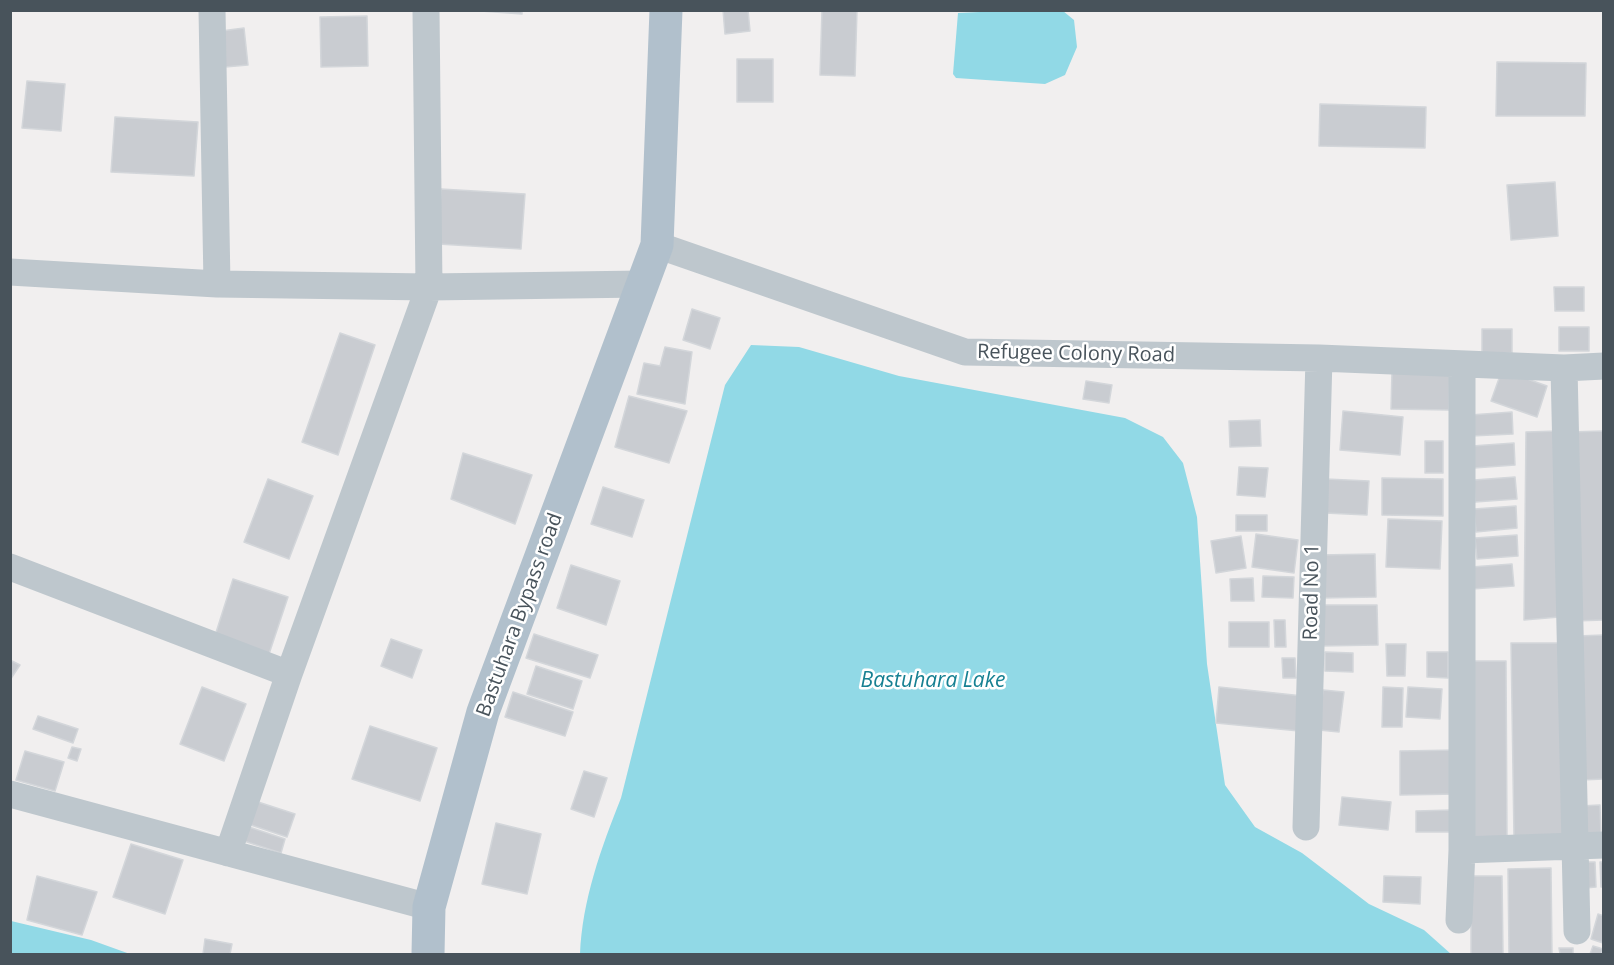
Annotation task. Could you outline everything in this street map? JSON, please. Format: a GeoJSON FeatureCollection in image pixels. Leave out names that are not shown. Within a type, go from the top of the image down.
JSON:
{"type":"FeatureCollection","features":[{"type":"Feature","properties":{"kind":"main road"},"geometry":{"type":"LineString","coordinates":[[657,245],[666,10]]}},
{"type":"Feature","properties":{"kind":"main road","name":"Bastuhara Bypass road"},"geometry":{"type":"LineString","coordinates":[[428,954],[429,907],[483,712],[657,245]]}},
{"type":"Feature","properties":{"kind":"street"},"geometry":{"type":"LineString","coordinates":[[212,10],[217,284]]}},
{"type":"Feature","properties":{"kind":"street"},"geometry":{"type":"LineString","coordinates":[[228,853],[289,674],[429,287],[426,10]]}},
{"type":"Feature","properties":{"kind":"street","name":"Refugee Colony Road"},"geometry":{"type":"LineString","coordinates":[[657,245],[965,352],[1319,358],[1563,368],[1604,366]]}},
{"type":"Feature","properties":{"kind":"street"},"geometry":{"type":"LineString","coordinates":[[10,272],[217,284],[429,287],[642,284]]}},
{"type":"Feature","properties":{"kind":"street","name":"Road No 1"},"geometry":{"type":"LineString","coordinates":[[1306,827],[1319,358]]}},
{"type":"Feature","properties":{"kind":"street"},"geometry":{"type":"LineString","coordinates":[[1459,920],[1462,850],[1462,364]]}},
{"type":"Feature","properties":{"kind":"street"},"geometry":{"type":"LineString","coordinates":[[1563,368],[1577,931]]}},
{"type":"Feature","properties":{"kind":"street"},"geometry":{"type":"LineString","coordinates":[[10,567],[289,674]]}},
{"type":"Feature","properties":{"kind":"street"},"geometry":{"type":"LineString","coordinates":[[10,794],[429,907]]}},
{"type":"Feature","properties":{"kind":"street"},"geometry":{"type":"LineString","coordinates":[[1462,850],[1604,845]]}},
{"type":"Feature","properties":{"kind":"water"},"geometry":{"type":"Polygon","coordinates":[[[1063,11],[1074,20],[1077,47],[1065,75],[1045,84],[956,78],[953,74],[958,13],[1063,11]]]}},
{"type":"Feature","properties":{"kind":"water","name":"Bastuhara Lake"},"geometry":{"type":"Polygon","coordinates":[[[751,345],[799,347],[899,376],[1125,418],[1163,437],[1183,463],[1197,517],[1207,664],[1225,785],[1255,827],[1302,853],[1369,904],[1424,930],[1451,954],[580,954],[584,914],[606,836],[621,798],[725,385],[751,345]]]}},
{"type":"Feature","properties":{"kind":"water"},"geometry":{"type":"Polygon","coordinates":[[[11,921],[91,940],[130,954],[11,954],[11,921]]]}},
{"type":"Feature","properties":{"kind":"building"},"geometry":{"type":"Polygon","coordinates":[[[467,10],[522,10],[522,14],[467,10]]]}},
{"type":"Feature","properties":{"kind":"building"},"geometry":{"type":"Polygon","coordinates":[[[723,10],[748,10],[750,31],[725,34],[723,10]]]}},
{"type":"Feature","properties":{"kind":"building"},"geometry":{"type":"Polygon","coordinates":[[[822,10],[857,10],[855,76],[820,75],[822,10]]]}},
{"type":"Feature","properties":{"kind":"building"},"geometry":{"type":"Polygon","coordinates":[[[367,16],[368,66],[321,67],[320,17],[367,16]]]}},
{"type":"Feature","properties":{"kind":"building"},"geometry":{"type":"Polygon","coordinates":[[[244,28],[248,65],[225,67],[221,31],[244,28]]]}},
{"type":"Feature","properties":{"kind":"building"},"geometry":{"type":"Polygon","coordinates":[[[737,59],[773,59],[773,102],[737,102],[737,59]]]}},
{"type":"Feature","properties":{"kind":"building"},"geometry":{"type":"Polygon","coordinates":[[[1497,62],[1586,63],[1585,116],[1496,116],[1497,62]]]}},
{"type":"Feature","properties":{"kind":"building"},"geometry":{"type":"Polygon","coordinates":[[[27,81],[65,84],[61,131],[22,128],[27,81]]]}},
{"type":"Feature","properties":{"kind":"building"},"geometry":{"type":"Polygon","coordinates":[[[1320,104],[1426,107],[1425,148],[1319,146],[1320,104]]]}},
{"type":"Feature","properties":{"kind":"building"},"geometry":{"type":"Polygon","coordinates":[[[115,117],[198,122],[194,176],[111,172],[115,117]]]}},
{"type":"Feature","properties":{"kind":"building"},"geometry":{"type":"Polygon","coordinates":[[[1555,182],[1558,236],[1511,240],[1507,185],[1555,182]]]}},
{"type":"Feature","properties":{"kind":"building"},"geometry":{"type":"Polygon","coordinates":[[[441,189],[525,194],[521,249],[438,244],[441,189]]]}},
{"type":"Feature","properties":{"kind":"building"},"geometry":{"type":"Polygon","coordinates":[[[1554,287],[1584,287],[1584,311],[1555,311],[1554,287]]]}},
{"type":"Feature","properties":{"kind":"building"},"geometry":{"type":"Polygon","coordinates":[[[692,309],[720,318],[710,349],[683,340],[692,309]]]}},
{"type":"Feature","properties":{"kind":"building"},"geometry":{"type":"Polygon","coordinates":[[[1559,327],[1589,327],[1589,351],[1559,351],[1559,327]]]}},
{"type":"Feature","properties":{"kind":"building"},"geometry":{"type":"Polygon","coordinates":[[[1482,329],[1512,329],[1512,353],[1482,353],[1482,329]]]}},
{"type":"Feature","properties":{"kind":"building"},"geometry":{"type":"Polygon","coordinates":[[[340,333],[375,345],[338,455],[302,442],[340,333]]]}},
{"type":"Feature","properties":{"kind":"building"},"geometry":{"type":"Polygon","coordinates":[[[665,347],[692,352],[685,404],[637,394],[644,363],[660,366],[665,347]]]}},
{"type":"Feature","properties":{"kind":"building"},"geometry":{"type":"Polygon","coordinates":[[[1502,370],[1547,386],[1537,417],[1491,401],[1502,370]]]}},
{"type":"Feature","properties":{"kind":"building"},"geometry":{"type":"Polygon","coordinates":[[[1392,371],[1450,372],[1449,410],[1391,409],[1392,371]]]}},
{"type":"Feature","properties":{"kind":"building"},"geometry":{"type":"Polygon","coordinates":[[[1086,381],[1112,385],[1109,403],[1083,399],[1086,381]]]}},
{"type":"Feature","properties":{"kind":"building"},"geometry":{"type":"Polygon","coordinates":[[[629,396],[687,411],[669,463],[615,447],[629,396]]]}},
{"type":"Feature","properties":{"kind":"building"},"geometry":{"type":"Polygon","coordinates":[[[1343,411],[1403,417],[1400,455],[1340,450],[1343,411]]]}},
{"type":"Feature","properties":{"kind":"building"},"geometry":{"type":"Polygon","coordinates":[[[1512,412],[1513,434],[1471,436],[1470,415],[1512,412]]]}},
{"type":"Feature","properties":{"kind":"building"},"geometry":{"type":"Polygon","coordinates":[[[1260,420],[1261,446],[1230,447],[1229,421],[1260,420]]]}},
{"type":"Feature","properties":{"kind":"building"},"geometry":{"type":"Polygon","coordinates":[[[1559,431],[1559,617],[1524,620],[1526,432],[1559,431]]]}},
{"type":"Feature","properties":{"kind":"building"},"geometry":{"type":"Polygon","coordinates":[[[1604,431],[1604,620],[1574,621],[1569,432],[1604,431]]]}},
{"type":"Feature","properties":{"kind":"building"},"geometry":{"type":"Polygon","coordinates":[[[1425,441],[1443,441],[1443,473],[1425,473],[1425,441]]]}},
{"type":"Feature","properties":{"kind":"building"},"geometry":{"type":"Polygon","coordinates":[[[1514,443],[1515,465],[1474,468],[1472,446],[1514,443]]]}},
{"type":"Feature","properties":{"kind":"building"},"geometry":{"type":"Polygon","coordinates":[[[463,453],[532,475],[515,524],[451,499],[463,453]]]}},
{"type":"Feature","properties":{"kind":"building"},"geometry":{"type":"Polygon","coordinates":[[[1239,467],[1268,468],[1265,497],[1237,495],[1239,467]]]}},
{"type":"Feature","properties":{"kind":"building"},"geometry":{"type":"Polygon","coordinates":[[[1515,477],[1517,499],[1475,502],[1474,480],[1515,477]]]}},
{"type":"Feature","properties":{"kind":"building"},"geometry":{"type":"Polygon","coordinates":[[[1382,478],[1443,479],[1443,516],[1382,515],[1382,478]]]}},
{"type":"Feature","properties":{"kind":"building"},"geometry":{"type":"Polygon","coordinates":[[[268,479],[313,496],[289,559],[244,542],[268,479]]]}},
{"type":"Feature","properties":{"kind":"building"},"geometry":{"type":"Polygon","coordinates":[[[1326,479],[1369,481],[1367,515],[1325,513],[1326,479]]]}},
{"type":"Feature","properties":{"kind":"building"},"geometry":{"type":"Polygon","coordinates":[[[603,487],[644,500],[632,537],[591,524],[603,487]]]}},
{"type":"Feature","properties":{"kind":"building"},"geometry":{"type":"Polygon","coordinates":[[[1516,506],[1517,528],[1476,532],[1474,509],[1516,506]]]}},
{"type":"Feature","properties":{"kind":"building"},"geometry":{"type":"Polygon","coordinates":[[[1236,515],[1267,515],[1267,531],[1236,531],[1236,515]]]}},
{"type":"Feature","properties":{"kind":"building"},"geometry":{"type":"Polygon","coordinates":[[[1388,519],[1442,521],[1440,569],[1386,567],[1388,519]]]}},
{"type":"Feature","properties":{"kind":"building"},"geometry":{"type":"Polygon","coordinates":[[[1256,534],[1298,540],[1294,573],[1252,567],[1256,534]]]}},
{"type":"Feature","properties":{"kind":"building"},"geometry":{"type":"Polygon","coordinates":[[[1517,535],[1518,556],[1477,559],[1475,538],[1517,535]]]}},
{"type":"Feature","properties":{"kind":"building"},"geometry":{"type":"Polygon","coordinates":[[[1241,536],[1246,568],[1216,573],[1211,541],[1241,536]]]}},
{"type":"Feature","properties":{"kind":"building"},"geometry":{"type":"Polygon","coordinates":[[[1375,554],[1376,597],[1321,598],[1319,555],[1375,554]]]}},
{"type":"Feature","properties":{"kind":"building"},"geometry":{"type":"Polygon","coordinates":[[[1512,564],[1514,586],[1472,589],[1471,567],[1512,564]]]}},
{"type":"Feature","properties":{"kind":"building"},"geometry":{"type":"Polygon","coordinates":[[[571,565],[620,581],[606,625],[557,608],[571,565]]]}},
{"type":"Feature","properties":{"kind":"building"},"geometry":{"type":"Polygon","coordinates":[[[1263,576],[1294,577],[1293,598],[1262,597],[1263,576]]]}},
{"type":"Feature","properties":{"kind":"building"},"geometry":{"type":"Polygon","coordinates":[[[1253,578],[1254,601],[1231,601],[1230,579],[1253,578]]]}},
{"type":"Feature","properties":{"kind":"building"},"geometry":{"type":"Polygon","coordinates":[[[233,579],[288,597],[267,660],[213,642],[233,579]]]}},
{"type":"Feature","properties":{"kind":"building"},"geometry":{"type":"Polygon","coordinates":[[[1321,605],[1377,605],[1378,645],[1321,646],[1321,605]]]}},
{"type":"Feature","properties":{"kind":"building"},"geometry":{"type":"Polygon","coordinates":[[[1274,620],[1285,620],[1286,647],[1275,647],[1274,620]]]}},
{"type":"Feature","properties":{"kind":"building"},"geometry":{"type":"Polygon","coordinates":[[[1229,622],[1269,622],[1269,647],[1229,647],[1229,622]]]}},
{"type":"Feature","properties":{"kind":"building"},"geometry":{"type":"Polygon","coordinates":[[[534,634],[598,655],[590,678],[526,658],[534,634]]]}},
{"type":"Feature","properties":{"kind":"building"},"geometry":{"type":"Polygon","coordinates":[[[1604,635],[1604,779],[1581,780],[1577,636],[1604,635]]]}},
{"type":"Feature","properties":{"kind":"building"},"geometry":{"type":"Polygon","coordinates":[[[391,639],[422,650],[412,678],[381,666],[391,639]]]}},
{"type":"Feature","properties":{"kind":"building"},"geometry":{"type":"Polygon","coordinates":[[[1511,643],[1560,643],[1563,837],[1514,838],[1511,643]]]}},
{"type":"Feature","properties":{"kind":"building"},"geometry":{"type":"Polygon","coordinates":[[[1386,644],[1406,644],[1405,676],[1387,676],[1386,644]]]}},
{"type":"Feature","properties":{"kind":"building"},"geometry":{"type":"Polygon","coordinates":[[[1325,652],[1353,653],[1353,672],[1325,671],[1325,652]]]}},
{"type":"Feature","properties":{"kind":"building"},"geometry":{"type":"Polygon","coordinates":[[[1427,652],[1448,652],[1448,678],[1427,677],[1427,652]]]}},
{"type":"Feature","properties":{"kind":"building"},"geometry":{"type":"Polygon","coordinates":[[[1282,658],[1295,658],[1296,678],[1283,678],[1282,658]]]}},
{"type":"Feature","properties":{"kind":"building"},"geometry":{"type":"Polygon","coordinates":[[[10,660],[20,665],[10,680],[10,660]]]}},
{"type":"Feature","properties":{"kind":"building"},"geometry":{"type":"Polygon","coordinates":[[[1462,661],[1506,661],[1507,839],[1463,839],[1462,661]]]}},
{"type":"Feature","properties":{"kind":"building"},"geometry":{"type":"Polygon","coordinates":[[[536,666],[582,681],[573,709],[527,694],[536,666]]]}},
{"type":"Feature","properties":{"kind":"building"},"geometry":{"type":"Polygon","coordinates":[[[202,687],[246,704],[224,761],[180,744],[202,687]]]}},
{"type":"Feature","properties":{"kind":"building"},"geometry":{"type":"Polygon","coordinates":[[[1219,687],[1303,696],[1299,731],[1216,723],[1219,687]]]}},
{"type":"Feature","properties":{"kind":"building"},"geometry":{"type":"Polygon","coordinates":[[[1383,687],[1403,688],[1402,727],[1382,727],[1383,687]]]}},
{"type":"Feature","properties":{"kind":"building"},"geometry":{"type":"Polygon","coordinates":[[[1408,687],[1442,689],[1440,719],[1406,717],[1408,687]]]}},
{"type":"Feature","properties":{"kind":"building"},"geometry":{"type":"Polygon","coordinates":[[[1323,690],[1344,692],[1339,732],[1319,730],[1323,690]]]}},
{"type":"Feature","properties":{"kind":"building"},"geometry":{"type":"Polygon","coordinates":[[[513,692],[573,712],[565,736],[505,717],[513,692]]]}},
{"type":"Feature","properties":{"kind":"building"},"geometry":{"type":"Polygon","coordinates":[[[38,716],[78,729],[73,743],[33,729],[38,716]]]}},
{"type":"Feature","properties":{"kind":"building"},"geometry":{"type":"Polygon","coordinates":[[[370,726],[437,748],[420,801],[352,779],[370,726]]]}},
{"type":"Feature","properties":{"kind":"building"},"geometry":{"type":"Polygon","coordinates":[[[72,747],[81,749],[77,761],[68,758],[72,747]]]}},
{"type":"Feature","properties":{"kind":"building"},"geometry":{"type":"Polygon","coordinates":[[[1458,750],[1458,794],[1400,795],[1400,751],[1458,750]]]}},
{"type":"Feature","properties":{"kind":"building"},"geometry":{"type":"Polygon","coordinates":[[[25,751],[64,762],[55,791],[16,780],[25,751]]]}},
{"type":"Feature","properties":{"kind":"building"},"geometry":{"type":"Polygon","coordinates":[[[584,771],[607,778],[594,817],[571,809],[584,771]]]}},
{"type":"Feature","properties":{"kind":"building"},"geometry":{"type":"Polygon","coordinates":[[[1342,797],[1391,802],[1388,830],[1339,825],[1342,797]]]}},
{"type":"Feature","properties":{"kind":"building"},"geometry":{"type":"Polygon","coordinates":[[[255,801],[295,814],[287,837],[248,824],[255,801]]]}},
{"type":"Feature","properties":{"kind":"building"},"geometry":{"type":"Polygon","coordinates":[[[1600,805],[1601,837],[1582,839],[1580,806],[1600,805]]]}},
{"type":"Feature","properties":{"kind":"building"},"geometry":{"type":"Polygon","coordinates":[[[1452,810],[1452,832],[1416,832],[1416,811],[1452,810]]]}},
{"type":"Feature","properties":{"kind":"building"},"geometry":{"type":"Polygon","coordinates":[[[496,823],[541,834],[527,894],[482,884],[496,823]]]}},
{"type":"Feature","properties":{"kind":"building"},"geometry":{"type":"Polygon","coordinates":[[[246,826],[285,839],[281,853],[241,840],[246,826]]]}},
{"type":"Feature","properties":{"kind":"building"},"geometry":{"type":"Polygon","coordinates":[[[131,844],[183,860],[165,914],[113,897],[131,844]]]}},
{"type":"Feature","properties":{"kind":"building"},"geometry":{"type":"Polygon","coordinates":[[[1584,862],[1595,862],[1596,887],[1585,888],[1584,862]]]}},
{"type":"Feature","properties":{"kind":"building"},"geometry":{"type":"Polygon","coordinates":[[[1600,862],[1604,862],[1604,887],[1601,887],[1600,862]]]}},
{"type":"Feature","properties":{"kind":"building"},"geometry":{"type":"Polygon","coordinates":[[[1551,868],[1552,954],[1509,954],[1508,869],[1551,868]]]}},
{"type":"Feature","properties":{"kind":"building"},"geometry":{"type":"Polygon","coordinates":[[[37,876],[97,892],[82,935],[27,920],[37,876]]]}},
{"type":"Feature","properties":{"kind":"building"},"geometry":{"type":"Polygon","coordinates":[[[1384,876],[1421,877],[1420,904],[1383,902],[1384,876]]]}},
{"type":"Feature","properties":{"kind":"building"},"geometry":{"type":"Polygon","coordinates":[[[1471,876],[1502,876],[1503,954],[1471,954],[1471,876]]]}},
{"type":"Feature","properties":{"kind":"building"},"geometry":{"type":"Polygon","coordinates":[[[1598,914],[1604,916],[1603,943],[1591,939],[1598,914]]]}},
{"type":"Feature","properties":{"kind":"building"},"geometry":{"type":"Polygon","coordinates":[[[205,939],[232,944],[230,954],[203,954],[205,939]]]}},
{"type":"Feature","properties":{"kind":"building"},"geometry":{"type":"Polygon","coordinates":[[[1593,946],[1603,949],[1601,954],[1590,954],[1593,946]]]}},
{"type":"Feature","properties":{"kind":"building"},"geometry":{"type":"Polygon","coordinates":[[[1559,948],[1573,948],[1573,954],[1560,954],[1559,948]]]}}]}
